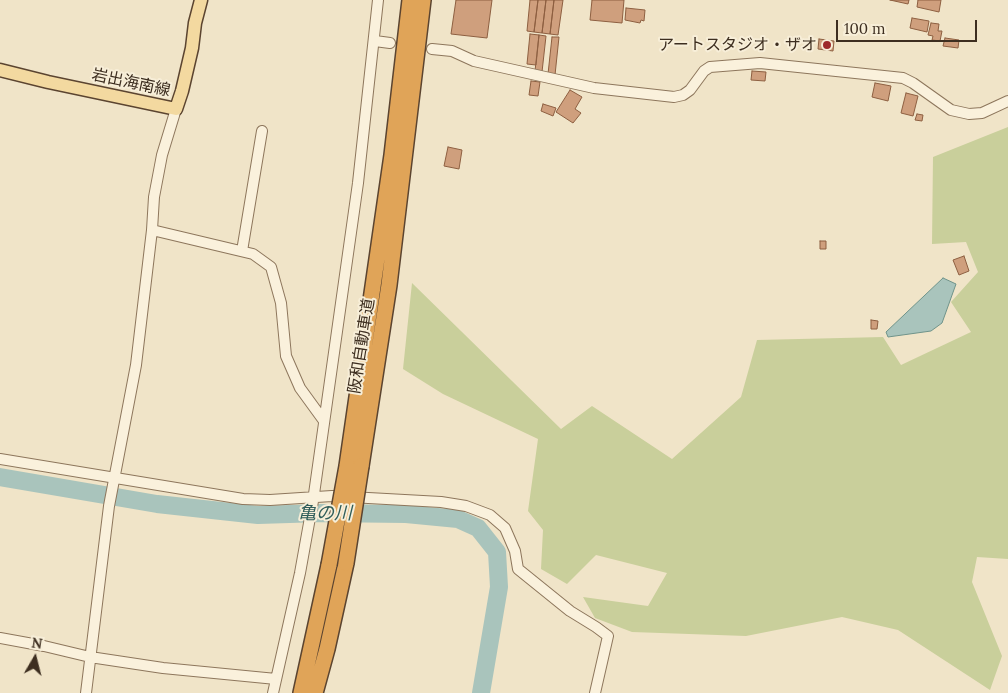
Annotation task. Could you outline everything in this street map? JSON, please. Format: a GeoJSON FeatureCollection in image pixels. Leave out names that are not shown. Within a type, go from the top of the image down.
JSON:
{"type":"FeatureCollection","features":[{"type":"Feature","properties":{"kind":"highway","name":"阪和自動車道"},"geometry":{"type":"LineString","coordinates":[[315,693],[346,563],[354,466],[410,0]]}},
{"type":"Feature","properties":{"kind":"highway","name":"阪和自動車道"},"geometry":{"type":"LineString","coordinates":[[301,693],[329,565],[354,466],[389,285],[423,0]]}},
{"type":"Feature","properties":{"kind":"main road","name":"岩出海南線"},"geometry":{"type":"LineString","coordinates":[[0,70],[176,109],[192,48],[195,23],[201,0]]}},
{"type":"Feature","properties":{"kind":"street"},"geometry":{"type":"LineString","coordinates":[[273,693],[300,573],[313,499],[358,183],[378,0]]}},
{"type":"Feature","properties":{"kind":"street"},"geometry":{"type":"LineString","coordinates":[[375,41],[390,43]]}},
{"type":"Feature","properties":{"kind":"street"},"geometry":{"type":"LineString","coordinates":[[432,49],[452,50],[474,62],[594,88],[674,97],[683,95],[690,90],[704,71],[710,67],[760,63],[903,78],[951,110],[970,114],[982,113],[1008,101]]}},
{"type":"Feature","properties":{"kind":"street"},"geometry":{"type":"LineString","coordinates":[[86,693],[109,506],[136,365],[152,230],[154,197],[162,155],[176,109]]}},
{"type":"Feature","properties":{"kind":"street"},"geometry":{"type":"LineString","coordinates":[[242,251],[262,131]]}},
{"type":"Feature","properties":{"kind":"street"},"geometry":{"type":"LineString","coordinates":[[152,230],[253,254],[271,267],[281,302],[286,356],[300,388],[324,421]]}},
{"type":"Feature","properties":{"kind":"street"},"geometry":{"type":"LineString","coordinates":[[0,459],[243,499],[313,499],[332,496],[441,502],[466,506],[490,515],[505,528],[516,551],[518,569],[570,612],[608,636],[595,693]]}},
{"type":"Feature","properties":{"kind":"street"},"geometry":{"type":"LineString","coordinates":[[0,638],[90,657],[163,668],[276,679]]}},
{"type":"Feature","properties":{"kind":"green space"},"geometry":{"type":"Polygon","coordinates":[[[1008,127],[1008,559],[977,557],[972,582],[1002,656],[990,690],[898,630],[842,617],[746,636],[632,632],[595,618],[583,597],[648,606],[667,573],[596,555],[567,584],[541,569],[543,530],[528,511],[538,439],[443,394],[403,369],[412,283],[561,429],[592,406],[672,459],[741,397],[757,340],[883,337],[901,365],[971,332],[951,302],[978,272],[966,242],[932,244],[933,157],[1008,127]]]}},
{"type":"Feature","properties":{"kind":"water"},"geometry":{"type":"Polygon","coordinates":[[[943,278],[956,284],[942,323],[931,331],[888,337],[886,332],[943,278]]]}},
{"type":"Feature","properties":{"kind":"building"},"geometry":{"type":"Polygon","coordinates":[[[456,0],[492,0],[487,38],[451,34],[456,0]]]}},
{"type":"Feature","properties":{"kind":"building"},"geometry":{"type":"Polygon","coordinates":[[[530,0],[538,0],[534,32],[527,31],[530,0]]]}},
{"type":"Feature","properties":{"kind":"building"},"geometry":{"type":"Polygon","coordinates":[[[538,0],[546,0],[542,33],[534,32],[538,0]]]}},
{"type":"Feature","properties":{"kind":"building"},"geometry":{"type":"Polygon","coordinates":[[[546,0],[554,0],[550,34],[542,33],[546,0]]]}},
{"type":"Feature","properties":{"kind":"building"},"geometry":{"type":"Polygon","coordinates":[[[554,0],[563,0],[558,35],[550,34],[554,0]]]}},
{"type":"Feature","properties":{"kind":"building"},"geometry":{"type":"Polygon","coordinates":[[[592,0],[624,0],[622,23],[590,20],[592,0]]]}},
{"type":"Feature","properties":{"kind":"building"},"geometry":{"type":"Polygon","coordinates":[[[890,0],[909,0],[908,4],[890,0]]]}},
{"type":"Feature","properties":{"kind":"building"},"geometry":{"type":"Polygon","coordinates":[[[918,0],[941,0],[939,12],[917,7],[918,0]]]}},
{"type":"Feature","properties":{"kind":"building"},"geometry":{"type":"Polygon","coordinates":[[[626,8],[645,10],[644,21],[641,20],[640,23],[625,20],[626,8]]]}},
{"type":"Feature","properties":{"kind":"building"},"geometry":{"type":"Polygon","coordinates":[[[912,18],[929,21],[927,32],[910,28],[912,18]]]}},
{"type":"Feature","properties":{"kind":"building"},"geometry":{"type":"Polygon","coordinates":[[[931,23],[939,24],[938,31],[942,31],[940,41],[932,40],[933,36],[928,35],[931,23]]]}},
{"type":"Feature","properties":{"kind":"building"},"geometry":{"type":"Polygon","coordinates":[[[530,34],[539,35],[536,65],[527,64],[530,34]]]}},
{"type":"Feature","properties":{"kind":"building"},"geometry":{"type":"Polygon","coordinates":[[[539,35],[546,36],[542,72],[535,71],[539,35]]]}},
{"type":"Feature","properties":{"kind":"building"},"geometry":{"type":"Polygon","coordinates":[[[552,37],[559,37],[555,75],[548,74],[552,37]]]}},
{"type":"Feature","properties":{"kind":"building"},"geometry":{"type":"Polygon","coordinates":[[[945,38],[959,40],[958,48],[943,46],[945,38]]]}},
{"type":"Feature","properties":{"kind":"building"},"geometry":{"type":"Polygon","coordinates":[[[819,39],[834,41],[833,51],[818,49],[819,39]]]}},
{"type":"Feature","properties":{"kind":"building"},"geometry":{"type":"Polygon","coordinates":[[[752,71],[766,72],[765,81],[751,80],[752,71]]]}},
{"type":"Feature","properties":{"kind":"building"},"geometry":{"type":"Polygon","coordinates":[[[531,81],[540,82],[538,96],[529,95],[531,81]]]}},
{"type":"Feature","properties":{"kind":"building"},"geometry":{"type":"Polygon","coordinates":[[[875,83],[891,86],[888,101],[872,97],[875,83]]]}},
{"type":"Feature","properties":{"kind":"building"},"geometry":{"type":"Polygon","coordinates":[[[570,90],[582,97],[575,109],[581,113],[573,123],[556,112],[570,90]]]}},
{"type":"Feature","properties":{"kind":"building"},"geometry":{"type":"Polygon","coordinates":[[[906,93],[918,96],[913,116],[901,113],[906,93]]]}},
{"type":"Feature","properties":{"kind":"building"},"geometry":{"type":"Polygon","coordinates":[[[543,104],[556,108],[553,116],[541,111],[543,104]]]}},
{"type":"Feature","properties":{"kind":"building"},"geometry":{"type":"Polygon","coordinates":[[[917,114],[923,115],[922,121],[915,120],[917,114]]]}},
{"type":"Feature","properties":{"kind":"building"},"geometry":{"type":"Polygon","coordinates":[[[448,147],[462,150],[459,169],[444,166],[448,147]]]}},
{"type":"Feature","properties":{"kind":"building"},"geometry":{"type":"Polygon","coordinates":[[[820,241],[826,241],[826,249],[820,249],[820,241]]]}},
{"type":"Feature","properties":{"kind":"building"},"geometry":{"type":"Polygon","coordinates":[[[964,256],[969,271],[959,275],[953,260],[964,256]]]}},
{"type":"Feature","properties":{"kind":"building"},"geometry":{"type":"Polygon","coordinates":[[[871,320],[878,321],[877,329],[871,329],[871,320]]]}},
{"type":"Feature","properties":{"kind":"waterway","name":"亀の川"},"geometry":{"type":"LineString","coordinates":[[0,477],[157,504],[258,515],[321,513],[406,514],[458,519],[478,528],[497,552],[499,587],[481,693]]}},
{"type":"Feature","properties":{"kind":"place","name":"アートスタジオ・ザオ"},"geometry":{"type":"Point","coordinates":[827,45]}}]}
